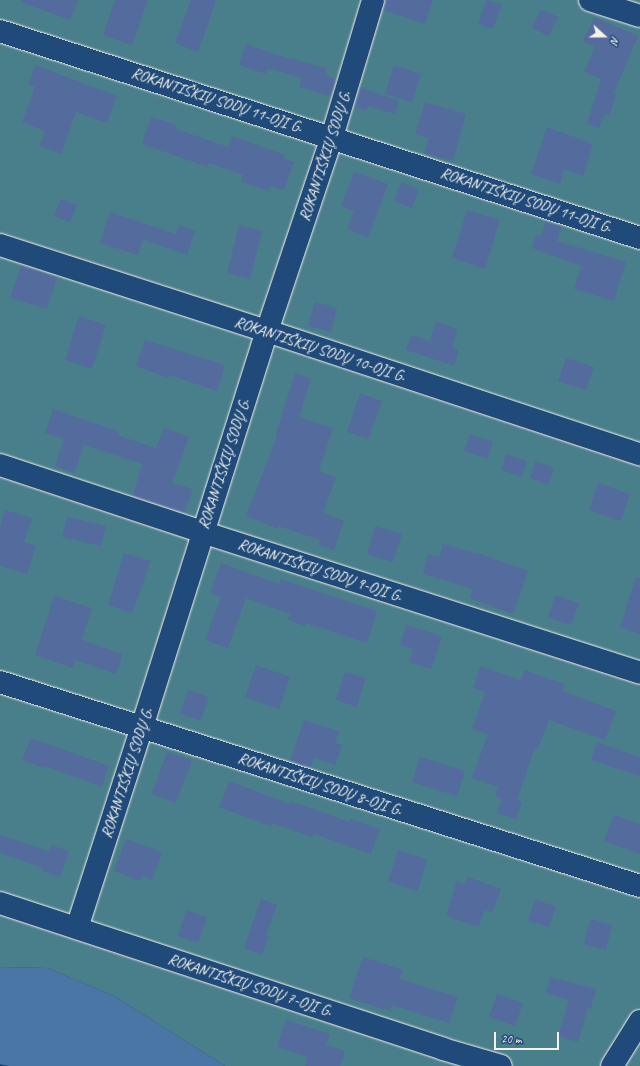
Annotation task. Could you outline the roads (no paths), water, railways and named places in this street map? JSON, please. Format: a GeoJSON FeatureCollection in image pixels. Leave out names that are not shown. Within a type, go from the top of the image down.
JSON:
{"type":"FeatureCollection","features":[{"type":"Feature","properties":{"kind":"street","name":"ROKANTIŠKIŲ SODŲ G."},"geometry":{"type":"LineString","coordinates":[[77,928],[142,727],[202,532],[332,137],[373,0]]}},
{"type":"Feature","properties":{"kind":"street"},"geometry":{"type":"LineString","coordinates":[[590,0],[640,16]]}},
{"type":"Feature","properties":{"kind":"street","name":"ROKANTIŠKIŲ SODŲ 11-OJI G."},"geometry":{"type":"LineString","coordinates":[[0,31],[332,137],[640,238]]}},
{"type":"Feature","properties":{"kind":"street","name":"ROKANTIŠKIŲ SODŲ 10-OJI G."},"geometry":{"type":"LineString","coordinates":[[0,245],[640,454]]}},
{"type":"Feature","properties":{"kind":"street","name":"ROKANTIŠKIŲ SODŲ 9-OJI G."},"geometry":{"type":"LineString","coordinates":[[0,465],[202,532],[640,673]]}},
{"type":"Feature","properties":{"kind":"street","name":"ROKANTIŠKIŲ SODŲ 8-OJI G."},"geometry":{"type":"LineString","coordinates":[[0,682],[640,886]]}},
{"type":"Feature","properties":{"kind":"street","name":"ROKANTIŠKIŲ SODŲ 7-OJI G."},"geometry":{"type":"LineString","coordinates":[[0,904],[443,1049],[501,1066]]}},
{"type":"Feature","properties":{"kind":"street"},"geometry":{"type":"LineString","coordinates":[[612,1066],[640,1021]]}},
{"type":"Feature","properties":{"kind":"water"},"geometry":{"type":"Polygon","coordinates":[[[0,968],[47,968],[114,996],[225,1066],[9,1066],[0,1064],[0,968]]]}}]}
